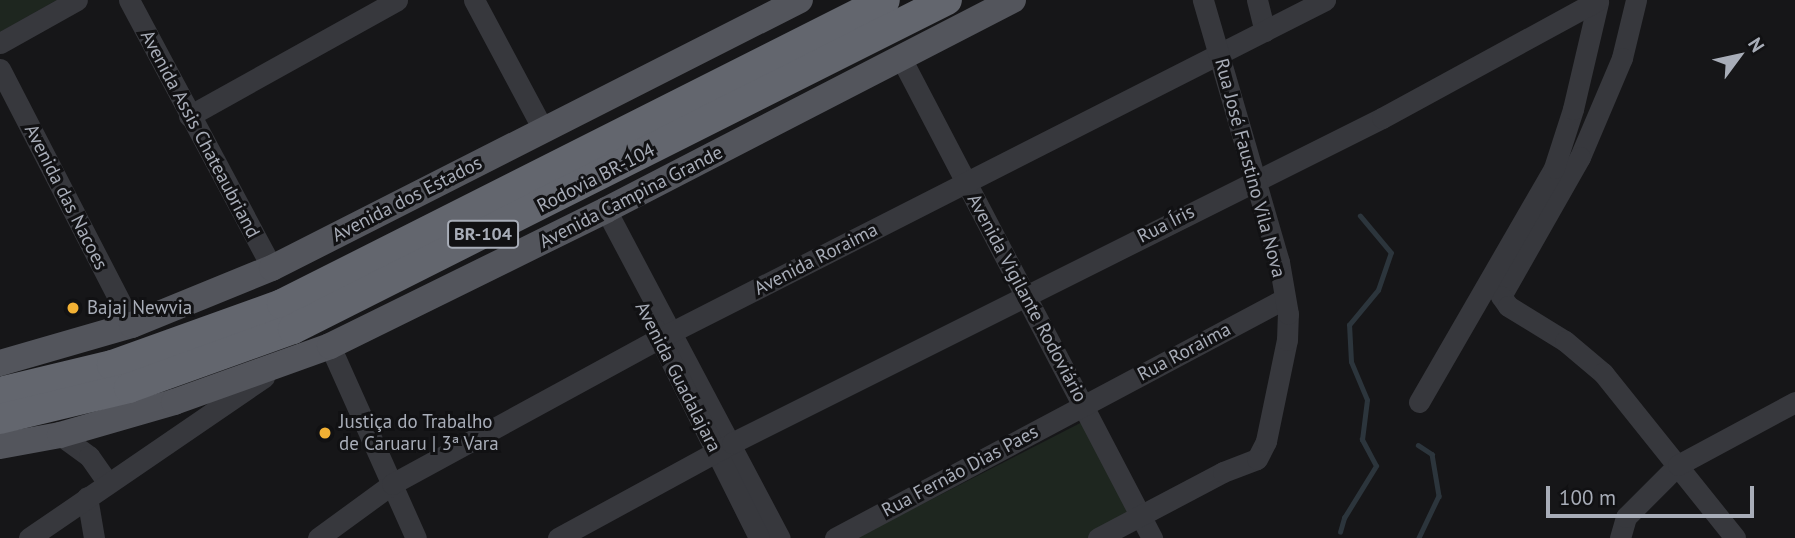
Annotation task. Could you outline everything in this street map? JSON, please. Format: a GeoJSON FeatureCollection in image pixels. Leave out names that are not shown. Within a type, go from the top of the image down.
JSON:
{"type":"FeatureCollection","features":[{"type":"Feature","properties":{"kind":"highway","name":"Rodovia BR-104"},"geometry":{"type":"LineString","coordinates":[[0,392],[112,365],[282,304],[885,0]]}},
{"type":"Feature","properties":{"kind":"highway","name":"Rodovia BR-104"},"geometry":{"type":"LineString","coordinates":[[0,419],[129,388],[293,329],[947,0]]}},
{"type":"Feature","properties":{"kind":"main road","name":"Avenida dos Estados"},"geometry":{"type":"LineString","coordinates":[[0,363],[132,325],[272,268],[800,0]]}},
{"type":"Feature","properties":{"kind":"main road","name":"Avenida Campina Grande"},"geometry":{"type":"LineString","coordinates":[[0,446],[60,435],[276,368],[330,345],[601,213],[1013,0]]}},
{"type":"Feature","properties":{"kind":"street"},"geometry":{"type":"LineString","coordinates":[[0,43],[77,0]]}},
{"type":"Feature","properties":{"kind":"street","name":"Avenida Assis Chateaubriand"},"geometry":{"type":"LineString","coordinates":[[129,0],[272,268]]}},
{"type":"Feature","properties":{"kind":"street"},"geometry":{"type":"LineString","coordinates":[[189,116],[397,0]]}},
{"type":"Feature","properties":{"kind":"street"},"geometry":{"type":"LineString","coordinates":[[474,0],[543,129]]}},
{"type":"Feature","properties":{"kind":"street","name":"Rua José Faustino Vila Nova"},"geometry":{"type":"LineString","coordinates":[[1141,514],[1257,459],[1266,441],[1287,340],[1279,262],[1203,0]]}},
{"type":"Feature","properties":{"kind":"street"},"geometry":{"type":"LineString","coordinates":[[1257,0],[1265,31]]}},
{"type":"Feature","properties":{"kind":"street","name":"Avenida Roraima"},"geometry":{"type":"LineString","coordinates":[[318,538],[392,484],[666,335],[1325,0]]}},
{"type":"Feature","properties":{"kind":"street"},"geometry":{"type":"LineString","coordinates":[[1636,0],[1622,58],[1586,145],[1502,296],[1508,306],[1565,341],[1603,373],[1735,538]]}},
{"type":"Feature","properties":{"kind":"street"},"geometry":{"type":"LineString","coordinates":[[1419,402],[1554,168],[1573,109],[1598,1]]}},
{"type":"Feature","properties":{"kind":"street","name":"Rua Íris"},"geometry":{"type":"LineString","coordinates":[[558,538],[724,448],[1254,179],[1382,118],[1598,1]]}},
{"type":"Feature","properties":{"kind":"street","name":"Avenida Vigilante Rodoviário"},"geometry":{"type":"LineString","coordinates":[[901,58],[1152,538]]}},
{"type":"Feature","properties":{"kind":"street","name":"Avenida das Nacoes"},"geometry":{"type":"LineString","coordinates":[[0,69],[132,325]]}},
{"type":"Feature","properties":{"kind":"street","name":"Avenida Guadalajara"},"geometry":{"type":"LineString","coordinates":[[601,213],[724,448],[759,538]]}},
{"type":"Feature","properties":{"kind":"street","name":"Rua Roraima"},"geometry":{"type":"LineString","coordinates":[[1084,404],[1284,299]]}},
{"type":"Feature","properties":{"kind":"street"},"geometry":{"type":"LineString","coordinates":[[330,345],[416,538]]}},
{"type":"Feature","properties":{"kind":"street"},"geometry":{"type":"LineString","coordinates":[[29,538],[276,368]]}},
{"type":"Feature","properties":{"kind":"street"},"geometry":{"type":"LineString","coordinates":[[1620,538],[1626,517],[1678,464],[1795,401]]}},
{"type":"Feature","properties":{"kind":"street","name":"Rua Fernão Dias Paes"},"geometry":{"type":"LineString","coordinates":[[835,538],[1084,404]]}},
{"type":"Feature","properties":{"kind":"street"},"geometry":{"type":"LineString","coordinates":[[60,435],[89,456],[107,483]]}},
{"type":"Feature","properties":{"kind":"street"},"geometry":{"type":"LineString","coordinates":[[724,448],[780,538]]}},
{"type":"Feature","properties":{"kind":"street"},"geometry":{"type":"LineString","coordinates":[[87,497],[94,538]]}},
{"type":"Feature","properties":{"kind":"street"},"geometry":{"type":"LineString","coordinates":[[1098,538],[1141,514]]}},
{"type":"Feature","properties":{"kind":"shaded area"},"geometry":{"type":"Polygon","coordinates":[[[0,0],[57,0],[0,32],[0,0]]]}},
{"type":"Feature","properties":{"kind":"shaded area"},"geometry":{"type":"Polygon","coordinates":[[[1090,418],[1139,519],[1101,538],[856,538],[1090,418]]]}},
{"type":"Feature","properties":{"kind":"waterway"},"geometry":{"type":"LineString","coordinates":[[1340,532],[1344,518],[1376,466],[1362,440],[1367,400],[1351,362],[1349,325],[1378,290],[1391,253],[1360,216]]}},
{"type":"Feature","properties":{"kind":"waterway"},"geometry":{"type":"LineString","coordinates":[[1418,445],[1432,454],[1439,496],[1419,538]]}},
{"type":"Feature","properties":{"kind":"place","name":"Bajaj Newvia"},"geometry":{"type":"Point","coordinates":[73,308]}},
{"type":"Feature","properties":{"kind":"place","name":"Justiça do Trabalho de Caruaru | 3ª Vara"},"geometry":{"type":"Point","coordinates":[325,433]}}]}
